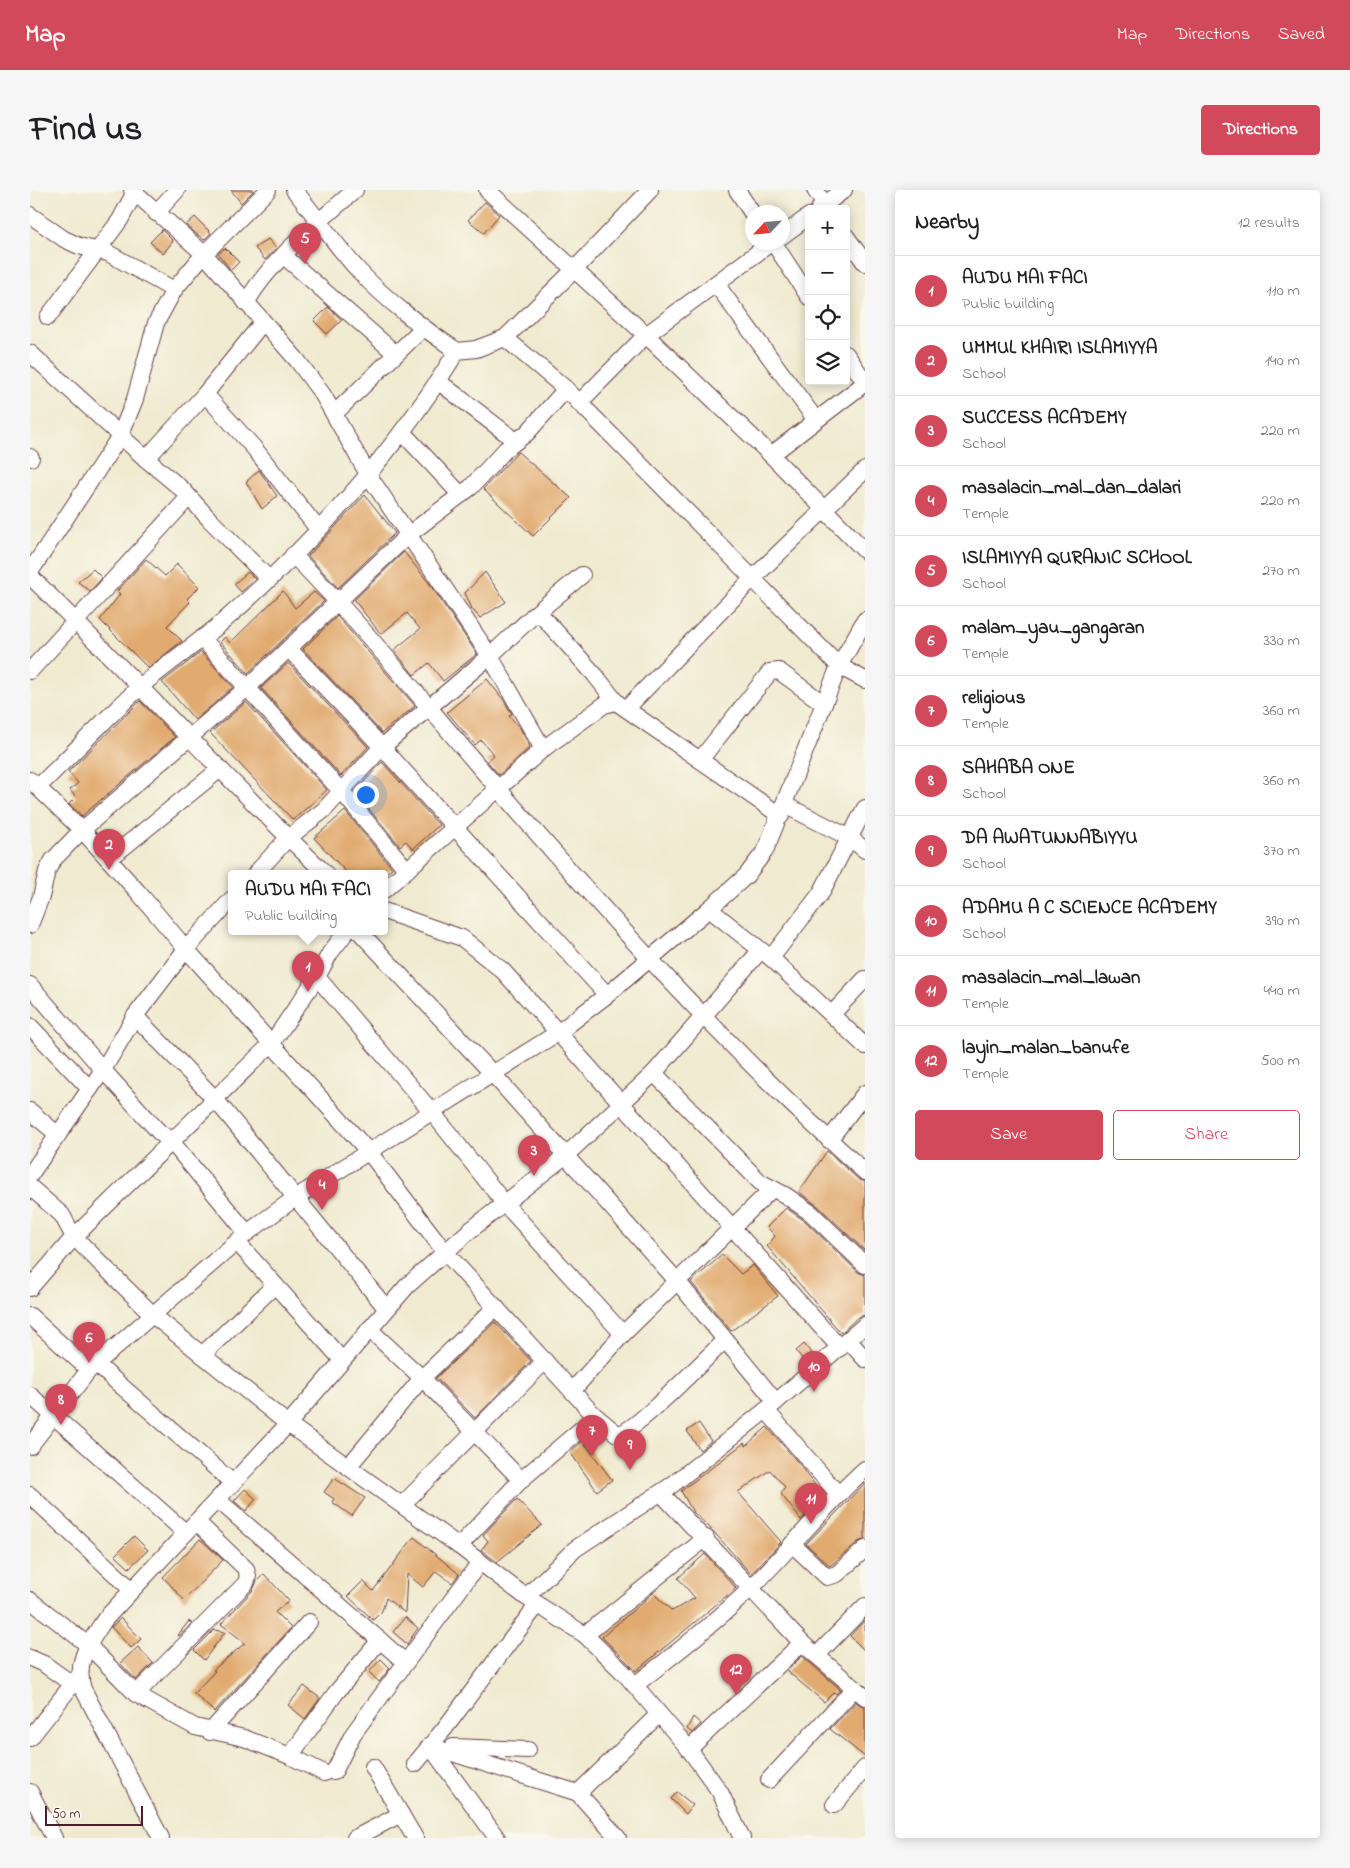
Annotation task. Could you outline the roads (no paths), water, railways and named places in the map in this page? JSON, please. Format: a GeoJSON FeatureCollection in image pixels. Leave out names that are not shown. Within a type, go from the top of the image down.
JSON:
{"type":"FeatureCollection","features":[{"type":"Feature","properties":{"kind":"street"},"geometry":{"type":"LineString","coordinates":[[156,213],[177,190]]}},
{"type":"Feature","properties":{"kind":"street"},"geometry":{"type":"LineString","coordinates":[[30,572],[120,436],[135,399],[156,323],[174,290],[204,254],[268,190]]}},
{"type":"Feature","properties":{"kind":"street"},"geometry":{"type":"LineString","coordinates":[[294,190],[321,221],[358,270],[423,328],[457,351],[476,349],[504,338],[575,269],[648,190]]}},
{"type":"Feature","properties":{"kind":"street"},"geometry":{"type":"LineString","coordinates":[[246,303],[254,289],[284,256],[355,190]]}},
{"type":"Feature","properties":{"kind":"street"},"geometry":{"type":"LineString","coordinates":[[488,190],[646,335],[771,454],[824,511],[865,551]]}},
{"type":"Feature","properties":{"kind":"street"},"geometry":{"type":"LineString","coordinates":[[737,190],[747,205]]}},
{"type":"Feature","properties":{"kind":"street"},"geometry":{"type":"LineString","coordinates":[[815,190],[823,205]]}},
{"type":"Feature","properties":{"kind":"street"},"geometry":{"type":"LineString","coordinates":[[826,205],[844,190]]}},
{"type":"Feature","properties":{"kind":"street"},"geometry":{"type":"LineString","coordinates":[[48,317],[120,220],[134,191],[156,213],[204,254],[297,360],[323,395],[368,476],[490,656],[543,749]]}},
{"type":"Feature","properties":{"kind":"street"},"geometry":{"type":"LineString","coordinates":[[30,215],[64,239],[108,253],[174,290]]}},
{"type":"Feature","properties":{"kind":"street"},"geometry":{"type":"LineString","coordinates":[[790,230],[805,219]]}},
{"type":"Feature","properties":{"kind":"street"},"geometry":{"type":"LineString","coordinates":[[850,242],[865,263]]}},
{"type":"Feature","properties":{"kind":"street"},"geometry":{"type":"LineString","coordinates":[[579,403],[646,335],[761,250]]}},
{"type":"Feature","properties":{"kind":"street"},"geometry":{"type":"LineString","coordinates":[[777,250],[808,295]]}},
{"type":"Feature","properties":{"kind":"street"},"geometry":{"type":"LineString","coordinates":[[284,256],[396,354]]}},
{"type":"Feature","properties":{"kind":"street"},"geometry":{"type":"LineString","coordinates":[[716,284],[816,420]]}},
{"type":"Feature","properties":{"kind":"street"},"geometry":{"type":"LineString","coordinates":[[146,459],[205,394],[263,322]]}},
{"type":"Feature","properties":{"kind":"street"},"geometry":{"type":"LineString","coordinates":[[334,414],[423,328]]}},
{"type":"Feature","properties":{"kind":"street"},"geometry":{"type":"LineString","coordinates":[[504,338],[566,389],[840,666],[865,680]]}},
{"type":"Feature","properties":{"kind":"street"},"geometry":{"type":"LineString","coordinates":[[457,351],[438,382],[368,476],[318,529],[269,579],[202,638],[141,686],[34,784],[109,859],[369,1152],[445,1252],[593,1414],[616,1434],[623,1433],[654,1408],[725,1340]]}},
{"type":"Feature","properties":{"kind":"street"},"geometry":{"type":"LineString","coordinates":[[30,353],[189,497],[269,579]]}},
{"type":"Feature","properties":{"kind":"street"},"geometry":{"type":"LineString","coordinates":[[771,454],[865,383],[850,360]]}},
{"type":"Feature","properties":{"kind":"street"},"geometry":{"type":"LineString","coordinates":[[438,382],[516,441]]}},
{"type":"Feature","properties":{"kind":"street"},"geometry":{"type":"LineString","coordinates":[[30,925],[42,897],[47,871],[53,860],[82,830],[190,739],[248,687],[408,535],[461,495],[516,441],[527,433],[566,389]]}},
{"type":"Feature","properties":{"kind":"street"},"geometry":{"type":"LineString","coordinates":[[205,394],[254,448],[318,529]]}},
{"type":"Feature","properties":{"kind":"street"},"geometry":{"type":"LineString","coordinates":[[402,432],[461,495]]}},
{"type":"Feature","properties":{"kind":"street"},"geometry":{"type":"LineString","coordinates":[[388,887],[543,749],[604,705],[621,705],[865,470]]}},
{"type":"Feature","properties":{"kind":"street"},"geometry":{"type":"LineString","coordinates":[[30,671],[189,497]]}},
{"type":"Feature","properties":{"kind":"street"},"geometry":{"type":"LineString","coordinates":[[292,555],[339,601],[499,789],[650,960],[829,1140],[865,1172]]}},
{"type":"Feature","properties":{"kind":"street"},"geometry":{"type":"LineString","coordinates":[[259,870],[288,838],[324,810],[382,747],[582,575]]}},
{"type":"Feature","properties":{"kind":"street"},"geometry":{"type":"LineString","coordinates":[[30,576],[141,686],[219,770],[322,870]]}},
{"type":"Feature","properties":{"kind":"street"},"geometry":{"type":"LineString","coordinates":[[534,615],[542,616],[621,705],[700,760],[783,811],[850,838],[865,850]]}},
{"type":"Feature","properties":{"kind":"street"},"geometry":{"type":"LineString","coordinates":[[30,1446],[53,1414],[93,1367],[242,1238],[295,1198],[559,1032],[607,996],[746,876],[765,851],[783,811],[840,666],[865,620]]}},
{"type":"Feature","properties":{"kind":"street"},"geometry":{"type":"LineString","coordinates":[[202,638],[342,792],[407,870]]}},
{"type":"Feature","properties":{"kind":"street"},"geometry":{"type":"LineString","coordinates":[[289,649],[382,747],[607,996]]}},
{"type":"Feature","properties":{"kind":"street"},"geometry":{"type":"LineString","coordinates":[[700,760],[770,672],[775,670],[824,704]]}},
{"type":"Feature","properties":{"kind":"street"},"geometry":{"type":"LineString","coordinates":[[109,859],[219,770]]}},
{"type":"Feature","properties":{"kind":"street"},"geometry":{"type":"LineString","coordinates":[[30,1738],[75,1680],[82,1655],[105,1619],[288,1424],[386,1308],[445,1252],[565,1156],[654,1073],[704,1016],[766,955],[821,893],[865,808]]}},
{"type":"Feature","properties":{"kind":"street"},"geometry":{"type":"LineString","coordinates":[[30,1175],[103,1070],[135,1016],[186,948],[228,903]]}},
{"type":"Feature","properties":{"kind":"street"},"geometry":{"type":"LineString","coordinates":[[709,909],[766,955],[865,1046]]}},
{"type":"Feature","properties":{"kind":"street"},"geometry":{"type":"LineString","coordinates":[[388,912],[462,938],[503,971],[732,1229],[844,1344],[865,1359]]}},
{"type":"Feature","properties":{"kind":"street"},"geometry":{"type":"LineString","coordinates":[[30,1288],[74,1237],[272,1044],[317,977],[330,953],[345,935]]}},
{"type":"Feature","properties":{"kind":"street"},"geometry":{"type":"LineString","coordinates":[[363,935],[493,1074],[678,1282],[725,1340],[771,1406],[838,1494]]}},
{"type":"Feature","properties":{"kind":"street"},"geometry":{"type":"LineString","coordinates":[[317,977],[432,1112],[505,1204],[623,1334]]}},
{"type":"Feature","properties":{"kind":"street"},"geometry":{"type":"LineString","coordinates":[[832,1014],[865,979]]}},
{"type":"Feature","properties":{"kind":"street"},"geometry":{"type":"LineString","coordinates":[[32,993],[159,1132],[171,1141],[274,1285],[342,1360]]}},
{"type":"Feature","properties":{"kind":"street"},"geometry":{"type":"LineString","coordinates":[[135,1016],[215,1099],[386,1308]]}},
{"type":"Feature","properties":{"kind":"street"},"geometry":{"type":"LineString","coordinates":[[30,1026],[90,1089]]}},
{"type":"Feature","properties":{"kind":"street"},"geometry":{"type":"LineString","coordinates":[[654,1073],[760,1182],[785,1195],[811,1214],[865,1265]]}},
{"type":"Feature","properties":{"kind":"street"},"geometry":{"type":"LineString","coordinates":[[829,1140],[865,1093]]}},
{"type":"Feature","properties":{"kind":"street"},"geometry":{"type":"LineString","coordinates":[[30,1111],[58,1135]]}},
{"type":"Feature","properties":{"kind":"street"},"geometry":{"type":"LineString","coordinates":[[30,1187],[62,1216],[74,1237],[154,1316],[202,1355],[288,1424],[459,1546],[532,1601],[585,1635],[635,1685],[690,1749],[720,1792],[742,1838]]}},
{"type":"Feature","properties":{"kind":"street"},"geometry":{"type":"LineString","coordinates":[[572,1391],[623,1334],[772,1189]]}},
{"type":"Feature","properties":{"kind":"street"},"geometry":{"type":"LineString","coordinates":[[202,1355],[274,1285]]}},
{"type":"Feature","properties":{"kind":"street"},"geometry":{"type":"LineString","coordinates":[[348,1467],[422,1378],[496,1307]]}},
{"type":"Feature","properties":{"kind":"street"},"geometry":{"type":"LineString","coordinates":[[30,1316],[233,1483]]}},
{"type":"Feature","properties":{"kind":"street"},"geometry":{"type":"LineString","coordinates":[[415,1764],[430,1746],[532,1601],[575,1549],[661,1493],[771,1406],[865,1325]]}},
{"type":"Feature","properties":{"kind":"street"},"geometry":{"type":"LineString","coordinates":[[369,1329],[422,1378],[521,1480]]}},
{"type":"Feature","properties":{"kind":"street"},"geometry":{"type":"LineString","coordinates":[[402,1505],[544,1361]]}},
{"type":"Feature","properties":{"kind":"street"},"geometry":{"type":"LineString","coordinates":[[30,1395],[191,1528],[246,1569],[248,1576],[246,1583],[136,1694]]}},
{"type":"Feature","properties":{"kind":"street"},"geometry":{"type":"LineString","coordinates":[[459,1546],[521,1480],[592,1419],[593,1414]]}},
{"type":"Feature","properties":{"kind":"street"},"geometry":{"type":"LineString","coordinates":[[635,1685],[687,1644],[751,1587],[838,1494],[865,1469]]}},
{"type":"Feature","properties":{"kind":"street"},"geometry":{"type":"LineString","coordinates":[[661,1493],[706,1538],[802,1642],[860,1692],[769,1780]]}},
{"type":"Feature","properties":{"kind":"street"},"geometry":{"type":"LineString","coordinates":[[30,1495],[132,1590]]}},
{"type":"Feature","properties":{"kind":"street"},"geometry":{"type":"LineString","coordinates":[[218,1500],[405,1662]]}},
{"type":"Feature","properties":{"kind":"street"},"geometry":{"type":"LineString","coordinates":[[585,1635],[706,1538]]}},
{"type":"Feature","properties":{"kind":"street"},"geometry":{"type":"LineString","coordinates":[[792,1544],[827,1577],[837,1574],[865,1549]]}},
{"type":"Feature","properties":{"kind":"street"},"geometry":{"type":"LineString","coordinates":[[30,1600],[88,1645],[136,1694],[195,1727],[210,1732],[244,1738],[329,1772],[405,1662],[480,1562]]}},
{"type":"Feature","properties":{"kind":"street"},"geometry":{"type":"LineString","coordinates":[[817,1655],[865,1606]]}},
{"type":"Feature","properties":{"kind":"street"},"geometry":{"type":"LineString","coordinates":[[210,1732],[309,1622]]}},
{"type":"Feature","properties":{"kind":"street"},"geometry":{"type":"LineString","coordinates":[[290,1756],[335,1694],[380,1640]]}},
{"type":"Feature","properties":{"kind":"street"},"geometry":{"type":"LineString","coordinates":[[690,1749],[802,1642]]}},
{"type":"Feature","properties":{"kind":"street"},"geometry":{"type":"LineString","coordinates":[[30,1658],[75,1680],[83,1689],[161,1838]]}},
{"type":"Feature","properties":{"kind":"street"},"geometry":{"type":"LineString","coordinates":[[578,1793],[659,1714]]}},
{"type":"Feature","properties":{"kind":"street"},"geometry":{"type":"LineString","coordinates":[[430,1746],[528,1750]]}},
{"type":"Feature","properties":{"kind":"street"},"geometry":{"type":"LineString","coordinates":[[430,1746],[578,1793],[618,1838]]}},
{"type":"Feature","properties":{"kind":"street"},"geometry":{"type":"LineString","coordinates":[[430,1746],[497,1838]]}},
{"type":"Feature","properties":{"kind":"street"},"geometry":{"type":"LineString","coordinates":[[450,1766],[497,1838]]}},
{"type":"Feature","properties":{"kind":"street"},"geometry":{"type":"LineString","coordinates":[[373,1767],[415,1838]]}},
{"type":"Feature","properties":{"kind":"street"},"geometry":{"type":"LineString","coordinates":[[834,1805],[865,1768]]}},
{"type":"Feature","properties":{"kind":"street"},"geometry":{"type":"LineString","coordinates":[[30,1792],[54,1838]]}},
{"type":"Feature","properties":{"kind":"street"},"geometry":{"type":"LineString","coordinates":[[355,1838],[401,1814]]}},
{"type":"Feature","properties":{"kind":"place","name":"ISLAMIYYA QURANIC SCHOOL"},"geometry":{"type":"Point","coordinates":[305,264]}},
{"type":"Feature","properties":{"kind":"place","name":"UMMUL KHAIRI ISLAMIYYA"},"geometry":{"type":"Point","coordinates":[109,870]}},
{"type":"Feature","properties":{"kind":"place","name":"AUDU MAI FACI"},"geometry":{"type":"Point","coordinates":[308,992]}},
{"type":"Feature","properties":{"kind":"place","name":"SUCCESS ACADEMY"},"geometry":{"type":"Point","coordinates":[534,1176]}},
{"type":"Feature","properties":{"kind":"place","name":"masalacin_mal_dan_dalari"},"geometry":{"type":"Point","coordinates":[322,1210]}},
{"type":"Feature","properties":{"kind":"place","name":"malam_yau_gangaran"},"geometry":{"type":"Point","coordinates":[89,1363]}},
{"type":"Feature","properties":{"kind":"place","name":"ADAMU A C SCIENCE ACADEMY"},"geometry":{"type":"Point","coordinates":[814,1392]}},
{"type":"Feature","properties":{"kind":"place","name":"SAHABA ONE"},"geometry":{"type":"Point","coordinates":[61,1425]}},
{"type":"Feature","properties":{"kind":"place","name":"religious"},"geometry":{"type":"Point","coordinates":[592,1456]}},
{"type":"Feature","properties":{"kind":"place","name":"DA AWATUNNABIYYU"},"geometry":{"type":"Point","coordinates":[630,1470]}},
{"type":"Feature","properties":{"kind":"place","name":"masalacin_mal_lawan"},"geometry":{"type":"Point","coordinates":[811,1524]}},
{"type":"Feature","properties":{"kind":"place","name":"layin_malan_banufe"},"geometry":{"type":"Point","coordinates":[736,1695]}}]}
